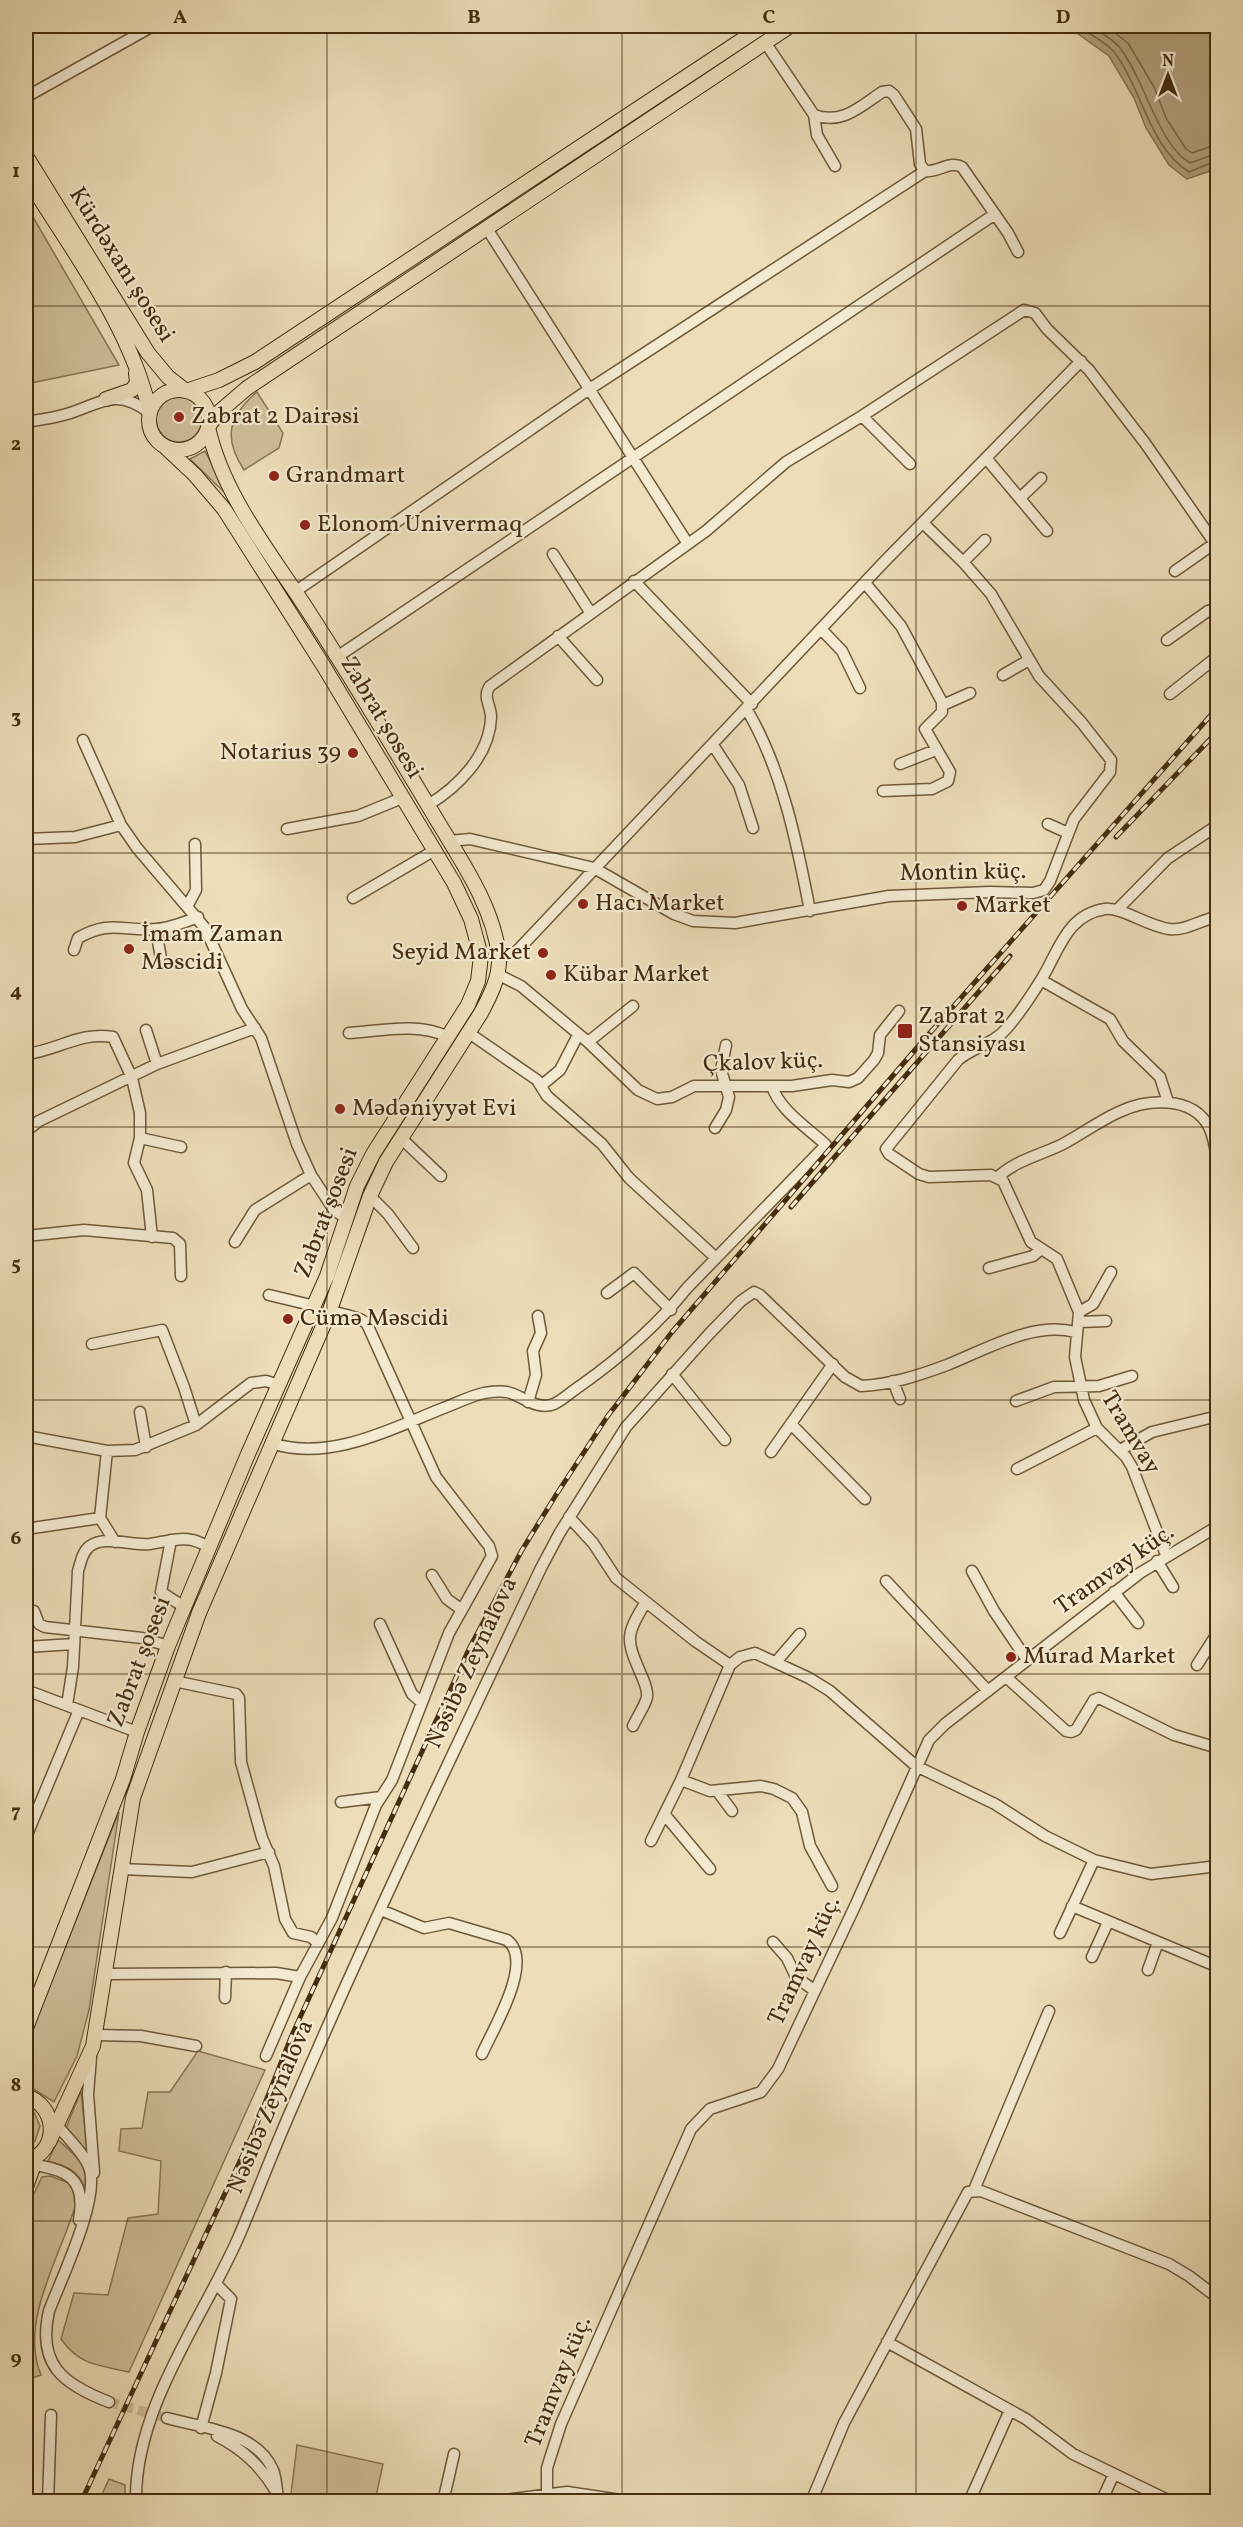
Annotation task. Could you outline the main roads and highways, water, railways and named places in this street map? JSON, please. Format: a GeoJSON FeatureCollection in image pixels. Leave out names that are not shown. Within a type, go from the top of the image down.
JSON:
{"type":"FeatureCollection","features":[{"type":"Feature","properties":{"kind":"main road"},"geometry":{"type":"LineString","coordinates":[[150,413],[159,397],[168,392],[186,391],[219,380],[255,362],[763,26]]}},
{"type":"Feature","properties":{"kind":"main road"},"geometry":{"type":"LineString","coordinates":[[26,176],[125,337],[136,362],[150,413],[151,431],[163,445],[181,450],[198,443],[218,413],[247,388],[790,26]]}},
{"type":"Feature","properties":{"kind":"main road","name":"Kürdəxanı şosesi"},"geometry":{"type":"LineString","coordinates":[[26,156],[148,353],[168,377],[186,391]]}},
{"type":"Feature","properties":{"kind":"main road"},"geometry":{"type":"LineString","coordinates":[[106,399],[136,387],[136,362]]}},
{"type":"Feature","properties":{"kind":"main road"},"geometry":{"type":"LineString","coordinates":[[186,391],[202,401],[209,418],[208,427]]}},
{"type":"Feature","properties":{"kind":"main road","name":"Zabrat şosesi"},"geometry":{"type":"LineString","coordinates":[[53,2120],[94,2041],[133,1797],[153,1737],[223,1552],[330,1310],[370,1196],[401,1138],[488,1000],[497,974],[499,958],[495,937],[478,892],[428,805],[230,487],[218,464],[208,427]]}},
{"type":"Feature","properties":{"kind":"main road","name":"Zabrat şosesi"},"geometry":{"type":"LineString","coordinates":[[26,2028],[123,1779],[136,1732],[168,1646],[279,1384],[315,1306],[346,1218],[372,1154],[475,992],[481,956],[462,898],[328,674],[224,509],[163,445]]}},
{"type":"Feature","properties":{"kind":"main road"},"geometry":{"type":"LineString","coordinates":[[279,1384],[294,1392]]}},
{"type":"Feature","properties":{"kind":"main road"},"geometry":{"type":"LineString","coordinates":[[26,2096],[37,2101],[53,2120],[49,2142],[31,2161],[26,2187]]}},
{"type":"Feature","properties":{"kind":"water"},"geometry":{"type":"Polygon","coordinates":[[[1067,26],[1217,26],[1218,163],[1213,170],[1187,179],[1169,165],[1146,128],[1134,98],[1109,56],[1067,26]]]}},
{"type":"Feature","properties":{"kind":"tunnel"},"geometry":{"type":"LineString","coordinates":[[109,2402],[167,2418]]}},
{"type":"Feature","properties":{"kind":"railway"},"geometry":{"type":"LineString","coordinates":[[81,2502],[254,2131],[292,2035],[469,1649],[522,1550],[556,1495],[607,1417],[672,1332],[921,1043],[1218,707]]}},
{"type":"Feature","properties":{"kind":"railway"},"geometry":{"type":"LineString","coordinates":[[1116,837],[1218,731]]}},
{"type":"Feature","properties":{"kind":"railway"},"geometry":{"type":"LineString","coordinates":[[791,1207],[1010,956]]}},
{"type":"Feature","properties":{"kind":"place","name":"Zabrat 2 Dairəsi"},"geometry":{"type":"Point","coordinates":[179,417]}},
{"type":"Feature","properties":{"kind":"place","name":"Grandmart"},"geometry":{"type":"Point","coordinates":[274,476]}},
{"type":"Feature","properties":{"kind":"place","name":"Elonom Univermaq"},"geometry":{"type":"Point","coordinates":[305,525]}},
{"type":"Feature","properties":{"kind":"place","name":"Notarius 39"},"geometry":{"type":"Point","coordinates":[353,753]}},
{"type":"Feature","properties":{"kind":"place","name":"Hacı Market"},"geometry":{"type":"Point","coordinates":[583,904]}},
{"type":"Feature","properties":{"kind":"place","name":"Market"},"geometry":{"type":"Point","coordinates":[962,906]}},
{"type":"Feature","properties":{"kind":"place","name":"İmam Zaman Məscidi"},"geometry":{"type":"Point","coordinates":[129,949]}},
{"type":"Feature","properties":{"kind":"place","name":"Seyid Market"},"geometry":{"type":"Point","coordinates":[543,953]}},
{"type":"Feature","properties":{"kind":"place","name":"Kübar Market"},"geometry":{"type":"Point","coordinates":[551,975]}},
{"type":"Feature","properties":{"kind":"place","name":"Zabrat 2 Stansiyası"},"geometry":{"type":"Point","coordinates":[905,1031]}},
{"type":"Feature","properties":{"kind":"place","name":"Mədəniyyət Evi"},"geometry":{"type":"Point","coordinates":[340,1109]}},
{"type":"Feature","properties":{"kind":"place","name":"Cümə Məscidi"},"geometry":{"type":"Point","coordinates":[288,1319]}},
{"type":"Feature","properties":{"kind":"place","name":"Murad Market"},"geometry":{"type":"Point","coordinates":[1011,1657]}}]}
